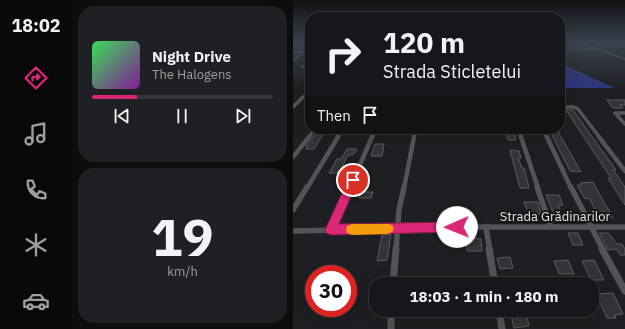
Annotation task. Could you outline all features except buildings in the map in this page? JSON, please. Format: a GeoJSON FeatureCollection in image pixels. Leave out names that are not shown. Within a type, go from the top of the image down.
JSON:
{"type":"FeatureCollection","features":[{"type":"Feature","properties":{"kind":"street"},"geometry":{"type":"LineString","coordinates":[[293,106],[305,95]]}},
{"type":"Feature","properties":{"kind":"street"},"geometry":{"type":"LineString","coordinates":[[565,107],[574,107],[578,109],[625,171]]}},
{"type":"Feature","properties":{"kind":"street"},"geometry":{"type":"LineString","coordinates":[[625,113],[615,114],[625,124]]}},
{"type":"Feature","properties":{"kind":"street"},"geometry":{"type":"LineString","coordinates":[[293,157],[311,134]]}},
{"type":"Feature","properties":{"kind":"street"},"geometry":{"type":"LineString","coordinates":[[293,210],[340,134]]}},
{"type":"Feature","properties":{"kind":"street"},"geometry":{"type":"LineString","coordinates":[[331,230],[374,134]]}},
{"type":"Feature","properties":{"kind":"street"},"geometry":{"type":"LineString","coordinates":[[394,277],[399,210],[415,134]]}},
{"type":"Feature","properties":{"kind":"street"},"geometry":{"type":"LineString","coordinates":[[520,134],[551,227]]}},
{"type":"Feature","properties":{"kind":"street"},"geometry":{"type":"LineString","coordinates":[[545,134],[590,228],[625,291]]}},
{"type":"Feature","properties":{"kind":"street","name":"Strada Grădinarilor"},"geometry":{"type":"LineString","coordinates":[[293,231],[398,228],[625,227]]}},
{"type":"Feature","properties":{"kind":"street"},"geometry":{"type":"LineString","coordinates":[[486,228],[494,277]]}},
{"type":"Feature","properties":{"kind":"street"},"geometry":{"type":"LineString","coordinates":[[391,317],[391,329]]}},
{"type":"Feature","properties":{"kind":"street"},"geometry":{"type":"LineString","coordinates":[[500,317],[501,329]]}},
{"type":"Feature","properties":{"kind":"shaded area"},"geometry":{"type":"Polygon","coordinates":[[[565,65],[615,88],[565,88],[565,65]]]}},
{"type":"Feature","properties":{"kind":"slow traffic"},"geometry":{"type":"LineString","coordinates":[[352,229],[388,229]]}},
{"type":"Feature","properties":{"kind":"route"},"geometry":{"type":"LineString","coordinates":[[353,180],[331,230],[457,227]]}}]}
